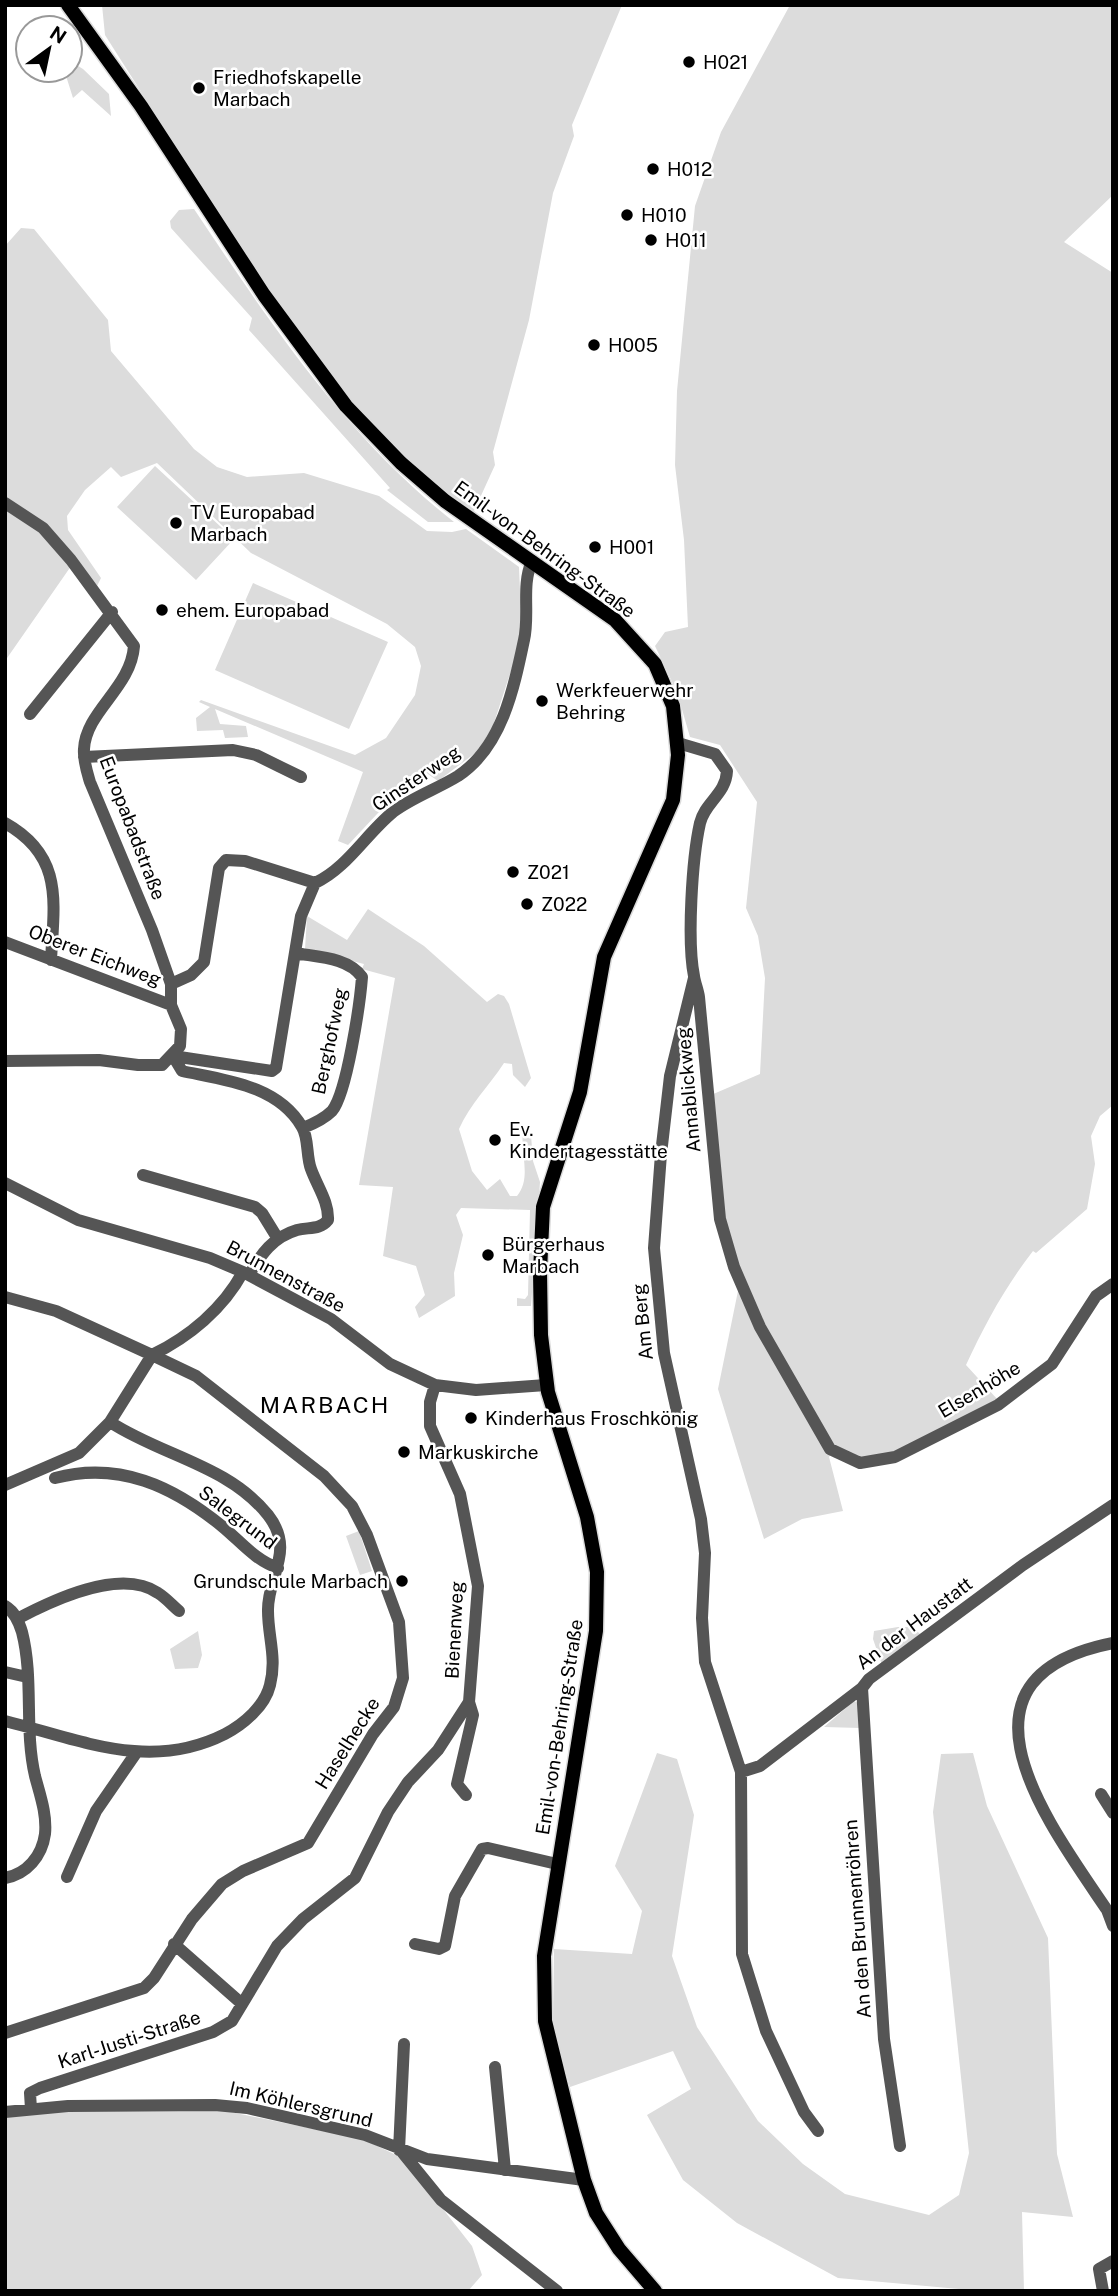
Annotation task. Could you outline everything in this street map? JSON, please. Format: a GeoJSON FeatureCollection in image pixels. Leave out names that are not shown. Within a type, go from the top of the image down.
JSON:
{"type":"FeatureCollection","features":[{"type":"Feature","properties":{"kind":"main road","name":"Emil-von-Behring-Straße"},"geometry":{"type":"LineString","coordinates":[[68,5],[141,106],[264,295],[346,406],[401,463],[445,501],[615,620],[649,657],[669,691],[678,743],[673,800],[604,957],[580,1091],[543,1207],[540,1310],[546,1385],[587,1517],[597,1572],[596,1631],[557,1864],[542,1982],[547,2035],[584,2180],[604,2226],[655,2291]]}},
{"type":"Feature","properties":{"kind":"street","name":"Europabadstraße"},"geometry":{"type":"LineString","coordinates":[[5,503],[43,528],[111,612],[134,646],[133,664],[97,716],[84,746],[84,757],[90,782],[152,930],[171,984],[171,1005],[181,1029],[180,1046],[173,1056]]}},
{"type":"Feature","properties":{"kind":"street","name":"Ginsterweg"},"geometry":{"type":"LineString","coordinates":[[315,883],[331,876],[390,814],[459,775],[481,755],[499,730],[525,638],[527,578],[532,561]]}},
{"type":"Feature","properties":{"kind":"street"},"geometry":{"type":"LineString","coordinates":[[30,714],[111,612]]}},
{"type":"Feature","properties":{"kind":"street","name":"Annablickweg"},"geometry":{"type":"LineString","coordinates":[[678,743],[715,754],[727,771],[725,785],[708,806],[701,822],[693,912],[694,978],[699,997],[720,1219],[734,1267],[760,1326],[830,1449]]}},
{"type":"Feature","properties":{"kind":"street"},"geometry":{"type":"LineString","coordinates":[[84,757],[233,750],[267,759],[301,777]]}},
{"type":"Feature","properties":{"kind":"street"},"geometry":{"type":"LineString","coordinates":[[5,823],[34,845],[53,879],[55,895],[51,960]]}},
{"type":"Feature","properties":{"kind":"street"},"geometry":{"type":"LineString","coordinates":[[5,1061],[99,1060],[155,1066],[173,1056],[272,1071],[276,1068],[302,916],[315,883],[245,861],[226,860],[219,868],[204,962],[191,975],[171,984]]}},
{"type":"Feature","properties":{"kind":"street","name":"Oberer Eichweg"},"geometry":{"type":"LineString","coordinates":[[5,942],[171,1005]]}},
{"type":"Feature","properties":{"kind":"street","name":"Berghofweg"},"geometry":{"type":"LineString","coordinates":[[295,953],[339,961],[355,967],[362,976],[360,1003],[337,1102],[318,1122],[303,1128]]}},
{"type":"Feature","properties":{"kind":"street","name":"Am Berg"},"geometry":{"type":"LineString","coordinates":[[694,978],[665,1106],[654,1248],[669,1385],[701,1519],[705,1553],[702,1618],[705,1662],[741,1772]]}},
{"type":"Feature","properties":{"kind":"street"},"geometry":{"type":"LineString","coordinates":[[5,1485],[79,1453],[110,1422],[152,1354],[179,1341],[206,1318],[263,1252],[278,1239],[297,1230],[321,1227],[328,1220],[327,1207],[310,1168],[303,1128],[274,1098],[242,1085],[182,1071],[173,1056]]}},
{"type":"Feature","properties":{"kind":"street"},"geometry":{"type":"LineString","coordinates":[[143,1175],[255,1207],[278,1239]]}},
{"type":"Feature","properties":{"kind":"street","name":"Brunnenstraße"},"geometry":{"type":"LineString","coordinates":[[5,1183],[78,1220],[210,1258],[246,1273],[331,1319],[390,1364],[435,1385],[476,1390],[546,1385]]}},
{"type":"Feature","properties":{"kind":"street","name":"Elsenhöhe"},"geometry":{"type":"LineString","coordinates":[[830,1449],[860,1463],[895,1457],[998,1405],[1052,1364],[1096,1296],[1113,1284]]}},
{"type":"Feature","properties":{"kind":"street","name":"Haselhecke"},"geometry":{"type":"LineString","coordinates":[[5,2033],[144,1988],[154,1978],[174,1944],[214,1892],[230,1877],[308,1843],[397,1700],[403,1678],[402,1634],[367,1535],[358,1514],[335,1486],[196,1376],[56,1311],[7,1300]]}},
{"type":"Feature","properties":{"kind":"street","name":"Bienenweg"},"geometry":{"type":"LineString","coordinates":[[435,1385],[430,1402],[430,1426],[460,1494],[478,1586],[469,1702],[472,1714],[457,1784],[466,1795]]}},
{"type":"Feature","properties":{"kind":"street"},"geometry":{"type":"LineString","coordinates":[[5,1721],[136,1753],[167,1753],[201,1747],[237,1728],[259,1707],[270,1687],[275,1659],[268,1607],[280,1548],[275,1527],[247,1492],[230,1480],[130,1435],[110,1422]]}},
{"type":"Feature","properties":{"kind":"street","name":"Salegrund"},"geometry":{"type":"LineString","coordinates":[[55,1478],[80,1472],[106,1471],[155,1485],[203,1512],[253,1555],[278,1568]]}},
{"type":"Feature","properties":{"kind":"street","name":"An der Haustatt"},"geometry":{"type":"LineString","coordinates":[[741,1772],[760,1766],[862,1688],[869,1679],[972,1602],[1113,1505]]}},
{"type":"Feature","properties":{"kind":"street"},"geometry":{"type":"LineString","coordinates":[[17,1619],[76,1591],[126,1585],[156,1591],[179,1611]]}},
{"type":"Feature","properties":{"kind":"street"},"geometry":{"type":"LineString","coordinates":[[5,1606],[17,1619],[23,1635],[30,1750],[45,1815],[45,1833],[39,1850],[27,1869],[5,1878]]}},
{"type":"Feature","properties":{"kind":"street"},"geometry":{"type":"LineString","coordinates":[[1113,1643],[1083,1650],[1048,1669],[1027,1693],[1019,1722],[1021,1757],[1033,1793],[1056,1835],[1110,1909],[1113,1926]]}},
{"type":"Feature","properties":{"kind":"street"},"geometry":{"type":"LineString","coordinates":[[5,1672],[26,1676]]}},
{"type":"Feature","properties":{"kind":"street","name":"An den Brunnenröhren"},"geometry":{"type":"LineString","coordinates":[[862,1688],[884,2039],[900,2146]]}},
{"type":"Feature","properties":{"kind":"street","name":"Karl-Justi-Straße"},"geometry":{"type":"LineString","coordinates":[[31,2109],[30,2093],[213,2032],[232,2021],[277,1947],[303,1919],[355,1878],[388,1812],[408,1782],[438,1750],[469,1702]]}},
{"type":"Feature","properties":{"kind":"street"},"geometry":{"type":"LineString","coordinates":[[67,1877],[96,1811],[136,1753]]}},
{"type":"Feature","properties":{"kind":"street"},"geometry":{"type":"LineString","coordinates":[[741,1772],[742,1954],[766,2031],[804,2112],[818,2131]]}},
{"type":"Feature","properties":{"kind":"street"},"geometry":{"type":"LineString","coordinates":[[1101,1794],[1113,1813]]}},
{"type":"Feature","properties":{"kind":"street"},"geometry":{"type":"LineString","coordinates":[[415,1944],[439,1949],[446,1946],[455,1896],[482,1849],[488,1848],[557,1864]]}},
{"type":"Feature","properties":{"kind":"street"},"geometry":{"type":"LineString","coordinates":[[174,1944],[241,2003]]}},
{"type":"Feature","properties":{"kind":"street"},"geometry":{"type":"LineString","coordinates":[[404,2044],[399,2150],[441,2200],[557,2291]]}},
{"type":"Feature","properties":{"kind":"street"},"geometry":{"type":"LineString","coordinates":[[495,2067],[505,2170]]}},
{"type":"Feature","properties":{"kind":"street","name":"Im Köhlersgrund"},"geometry":{"type":"LineString","coordinates":[[5,2112],[31,2109],[215,2105],[247,2108],[365,2135],[427,2159],[584,2180]]}},
{"type":"Feature","properties":{"kind":"street"},"geometry":{"type":"LineString","coordinates":[[1103,2291],[1099,2269],[1113,2261]]}},
{"type":"Feature","properties":{"kind":"shaded area"},"geometry":{"type":"Polygon","coordinates":[[[102,5],[622,5],[572,125],[574,136],[553,193],[529,320],[493,452],[495,465],[474,511],[434,485],[398,455],[364,420],[304,344],[105,35],[102,5]]]}},
{"type":"Feature","properties":{"kind":"shaded area"},"geometry":{"type":"Polygon","coordinates":[[[790,5],[1113,5],[1113,195],[1064,242],[1113,273],[1113,1105],[1100,1116],[1091,1136],[1095,1164],[1087,1209],[1036,1253],[1033,1251],[996,1306],[966,1365],[998,1400],[894,1454],[859,1460],[834,1449],[829,1457],[843,1511],[802,1519],[764,1539],[718,1389],[739,1286],[724,1218],[711,1095],[760,1074],[765,978],[758,936],[746,908],[757,802],[720,745],[690,737],[677,692],[655,646],[665,632],[688,627],[684,540],[675,465],[677,391],[695,206],[721,132],[790,5]]]}},
{"type":"Feature","properties":{"kind":"shaded area"},"geometry":{"type":"Polygon","coordinates":[[[84,70],[109,94],[111,116],[82,90],[73,98],[69,84],[84,84],[84,70]]]}},
{"type":"Feature","properties":{"kind":"shaded area"},"geometry":{"type":"Polygon","coordinates":[[[194,209],[251,294],[344,415],[415,489],[454,522],[428,522],[387,490],[390,488],[249,330],[252,318],[171,228],[170,221],[179,210],[194,209]]]}},
{"type":"Feature","properties":{"kind":"shaded area"},"geometry":{"type":"Polygon","coordinates":[[[21,228],[34,229],[108,320],[111,351],[194,449],[217,467],[247,477],[304,473],[379,496],[427,531],[452,532],[466,529],[519,567],[522,637],[493,726],[478,751],[438,781],[425,772],[393,797],[348,845],[338,841],[363,772],[215,709],[220,724],[246,726],[248,737],[225,738],[223,730],[197,731],[196,718],[210,707],[199,702],[201,700],[355,755],[386,738],[415,695],[421,666],[415,647],[387,624],[251,553],[157,463],[121,477],[111,467],[85,490],[67,516],[68,530],[101,578],[97,586],[76,559],[5,661],[5,246],[21,228]]]}},
{"type":"Feature","properties":{"kind":"shaded area","name":"TV Europabad Marbach"},"geometry":{"type":"Polygon","coordinates":[[[155,466],[234,539],[196,580],[117,507],[155,466]]]}},
{"type":"Feature","properties":{"kind":"shaded area"},"geometry":{"type":"Polygon","coordinates":[[[253,583],[388,642],[349,729],[215,670],[253,583]]]}},
{"type":"Feature","properties":{"kind":"shaded area"},"geometry":{"type":"Polygon","coordinates":[[[368,909],[424,946],[487,1002],[498,994],[504,996],[509,1004],[531,1078],[525,1087],[513,1075],[512,1064],[504,1063],[474,1103],[459,1129],[472,1171],[487,1190],[500,1179],[510,1196],[517,1196],[524,1181],[523,1131],[526,1129],[531,1135],[533,1161],[540,1182],[531,1306],[517,1306],[517,1298],[525,1299],[528,1295],[530,1210],[461,1208],[456,1215],[463,1235],[454,1273],[455,1296],[419,1318],[415,1307],[425,1295],[416,1266],[383,1256],[393,1187],[359,1185],[395,978],[362,969],[364,964],[305,949],[307,916],[347,940],[368,909]]]}},
{"type":"Feature","properties":{"kind":"shaded area"},"geometry":{"type":"Polygon","coordinates":[[[359,1531],[372,1571],[360,1575],[346,1536],[359,1531]]]}},
{"type":"Feature","properties":{"kind":"shaded area"},"geometry":{"type":"Polygon","coordinates":[[[913,1627],[920,1634],[882,1665],[873,1639],[874,1631],[913,1627]]]}},
{"type":"Feature","properties":{"kind":"shaded area"},"geometry":{"type":"Polygon","coordinates":[[[198,1631],[202,1655],[198,1668],[175,1669],[170,1649],[198,1631]]]}},
{"type":"Feature","properties":{"kind":"shaded area"},"geometry":{"type":"Polygon","coordinates":[[[854,1701],[858,1703],[860,1728],[824,1727],[854,1701]]]}},
{"type":"Feature","properties":{"kind":"shaded area"},"geometry":{"type":"Polygon","coordinates":[[[657,1753],[677,1759],[694,1815],[672,1956],[697,2027],[758,2121],[803,2164],[845,2194],[929,2215],[959,2195],[969,2153],[933,1812],[941,1754],[973,1753],[987,1806],[1048,1938],[1057,2154],[1073,2217],[1022,2212],[1024,2291],[981,2291],[838,2278],[737,2223],[683,2180],[647,2115],[691,2089],[673,2051],[570,2087],[553,2026],[554,1949],[632,1954],[642,1911],[615,1866],[657,1753]]]}},
{"type":"Feature","properties":{"kind":"shaded area"},"geometry":{"type":"Polygon","coordinates":[[[68,2110],[226,2111],[363,2139],[396,2155],[410,2167],[472,2246],[482,2275],[468,2291],[5,2291],[5,2116],[68,2110]]]}},
{"type":"Feature","properties":{"kind":"place","name":"H021"},"geometry":{"type":"Point","coordinates":[689,62]}},
{"type":"Feature","properties":{"kind":"place","name":"Friedhofskapelle Marbach"},"geometry":{"type":"Point","coordinates":[199,88]}},
{"type":"Feature","properties":{"kind":"place","name":"H012"},"geometry":{"type":"Point","coordinates":[653,169]}},
{"type":"Feature","properties":{"kind":"place","name":"H010"},"geometry":{"type":"Point","coordinates":[627,215]}},
{"type":"Feature","properties":{"kind":"place","name":"H011"},"geometry":{"type":"Point","coordinates":[651,240]}},
{"type":"Feature","properties":{"kind":"place","name":"H005"},"geometry":{"type":"Point","coordinates":[594,345]}},
{"type":"Feature","properties":{"kind":"place","name":"TV Europabad Marbach"},"geometry":{"type":"Point","coordinates":[176,523]}},
{"type":"Feature","properties":{"kind":"place","name":"H001"},"geometry":{"type":"Point","coordinates":[595,547]}},
{"type":"Feature","properties":{"kind":"place","name":"ehem. Europabad"},"geometry":{"type":"Point","coordinates":[162,610]}},
{"type":"Feature","properties":{"kind":"place","name":"Werkfeuerwehr Behring"},"geometry":{"type":"Point","coordinates":[542,701]}},
{"type":"Feature","properties":{"kind":"place","name":"Z021"},"geometry":{"type":"Point","coordinates":[513,872]}},
{"type":"Feature","properties":{"kind":"place","name":"Z022"},"geometry":{"type":"Point","coordinates":[527,904]}},
{"type":"Feature","properties":{"kind":"place","name":"Ev. Kindertagesstätte"},"geometry":{"type":"Point","coordinates":[495,1140]}},
{"type":"Feature","properties":{"kind":"place","name":"Bürgerhaus Marbach"},"geometry":{"type":"Point","coordinates":[488,1255]}},
{"type":"Feature","properties":{"kind":"place","name":"Kinderhaus Froschkönig"},"geometry":{"type":"Point","coordinates":[471,1418]}},
{"type":"Feature","properties":{"kind":"place","name":"Markuskirche"},"geometry":{"type":"Point","coordinates":[404,1452]}},
{"type":"Feature","properties":{"kind":"place","name":"Grundschule Marbach"},"geometry":{"type":"Point","coordinates":[402,1581]}},
{"type":"Feature","properties":{"kind":"district","name":"MARBACH"},"geometry":{"type":"Point","coordinates":[325,1404]}}]}
